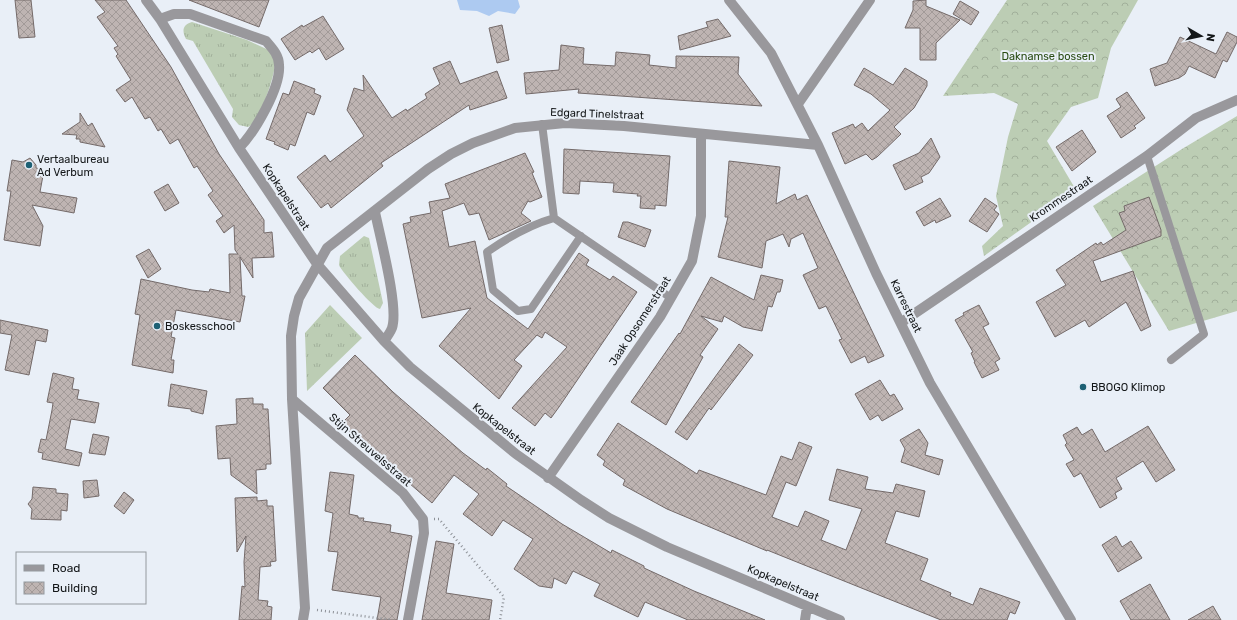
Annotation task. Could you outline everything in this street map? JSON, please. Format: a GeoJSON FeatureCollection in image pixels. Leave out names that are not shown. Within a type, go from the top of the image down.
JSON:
{"type":"FeatureCollection","features":[{"type":"Feature","properties":{"kind":"street","name":"Kopkapelstraat"},"geometry":{"type":"LineString","coordinates":[[146,0],[160,19],[239,148],[317,264],[384,341],[438,392],[548,478],[610,518],[638,533],[840,620]]}},
{"type":"Feature","properties":{"kind":"street","name":"Karrestraat"},"geometry":{"type":"LineString","coordinates":[[729,0],[771,53],[818,145],[876,273],[902,322],[930,383],[1071,620]]}},
{"type":"Feature","properties":{"kind":"street"},"geometry":{"type":"LineString","coordinates":[[798,104],[870,0]]}},
{"type":"Feature","properties":{"kind":"street"},"geometry":{"type":"LineString","coordinates":[[160,19],[174,14],[190,14],[266,41],[275,51],[280,64],[278,78],[256,128],[239,148]]}},
{"type":"Feature","properties":{"kind":"street","name":"Krommestraat"},"geometry":{"type":"LineString","coordinates":[[902,322],[1147,156],[1196,118],[1237,100]]}},
{"type":"Feature","properties":{"kind":"street","name":"Edgard Tinelstraat"},"geometry":{"type":"LineString","coordinates":[[317,264],[327,248],[451,154],[472,143],[515,128],[542,124],[565,123],[624,126],[818,145]]}},
{"type":"Feature","properties":{"kind":"street","name":"Jaak Opsomerstraat"},"geometry":{"type":"LineString","coordinates":[[548,478],[660,317],[692,261],[701,216],[701,134]]}},
{"type":"Feature","properties":{"kind":"street"},"geometry":{"type":"LineString","coordinates":[[375,212],[387,270],[393,315],[392,327],[384,341]]}},
{"type":"Feature","properties":{"kind":"street"},"geometry":{"type":"LineString","coordinates":[[303,620],[305,608],[292,399],[291,336],[299,298],[317,264]]}},
{"type":"Feature","properties":{"kind":"street","name":"Stijn Streuvelsstraat"},"geometry":{"type":"LineString","coordinates":[[292,399],[403,493],[422,519]]}},
{"type":"Feature","properties":{"kind":"street"},"geometry":{"type":"LineString","coordinates":[[408,620],[424,533],[422,519]]}},
{"type":"Feature","properties":{"kind":"street"},"geometry":{"type":"LineString","coordinates":[[805,620],[807,607]]}},
{"type":"Feature","properties":{"kind":"lane"},"geometry":{"type":"LineString","coordinates":[[542,124],[554,218]]}},
{"type":"Feature","properties":{"kind":"lane"},"geometry":{"type":"LineString","coordinates":[[1147,156],[1204,334],[1171,360]]}},
{"type":"Feature","properties":{"kind":"lane"},"geometry":{"type":"LineString","coordinates":[[581,236],[531,309],[518,311],[493,290],[488,252],[501,243],[543,221],[554,218],[581,236],[671,298]]}},
{"type":"Feature","properties":{"kind":"path"},"geometry":{"type":"LineString","coordinates":[[422,519],[439,519],[504,596],[500,620]]}},
{"type":"Feature","properties":{"kind":"path"},"geometry":{"type":"LineString","coordinates":[[305,608],[392,620]]}},
{"type":"Feature","properties":{"kind":"green space","name":"Daknamse bossen"},"geometry":{"type":"Polygon","coordinates":[[[1007,0],[1138,0],[1111,48],[1098,98],[1071,107],[1047,141],[1076,190],[984,256],[982,246],[1003,226],[996,196],[1008,137],[1018,104],[994,93],[943,96],[1007,0]]]}},
{"type":"Feature","properties":{"kind":"green space"},"geometry":{"type":"Polygon","coordinates":[[[192,22],[247,40],[273,52],[274,71],[268,93],[257,117],[248,127],[239,125],[232,117],[233,109],[193,41],[186,39],[184,29],[186,25],[192,22]]]}},
{"type":"Feature","properties":{"kind":"green space"},"geometry":{"type":"Polygon","coordinates":[[[1237,116],[1237,311],[1169,331],[1093,206],[1237,116]]]}},
{"type":"Feature","properties":{"kind":"green space"},"geometry":{"type":"Polygon","coordinates":[[[364,236],[369,238],[383,303],[380,309],[371,303],[358,290],[339,265],[340,256],[364,236]]]}},
{"type":"Feature","properties":{"kind":"green space"},"geometry":{"type":"Polygon","coordinates":[[[330,305],[362,338],[307,391],[305,333],[330,305]]]}},
{"type":"Feature","properties":{"kind":"water"},"geometry":{"type":"Polygon","coordinates":[[[457,0],[518,0],[520,7],[515,14],[498,11],[489,16],[477,11],[460,10],[457,0]]]}},
{"type":"Feature","properties":{"kind":"building"},"geometry":{"type":"Polygon","coordinates":[[[15,0],[31,0],[35,37],[19,38],[15,0]]]}},
{"type":"Feature","properties":{"kind":"building"},"geometry":{"type":"Polygon","coordinates":[[[95,0],[126,0],[171,67],[219,154],[264,220],[264,233],[272,232],[274,257],[252,258],[253,278],[240,257],[242,296],[245,296],[240,322],[176,310],[171,337],[175,338],[171,360],[174,360],[173,373],[132,365],[140,315],[135,314],[141,279],[192,290],[209,292],[210,289],[230,293],[229,254],[238,254],[235,250],[234,225],[224,233],[216,221],[223,216],[208,195],[213,191],[197,166],[194,168],[178,139],[170,144],[161,129],[158,131],[150,117],[145,119],[132,97],[125,102],[116,90],[131,80],[116,56],[118,54],[114,48],[118,46],[97,17],[105,12],[95,0]]]}},
{"type":"Feature","properties":{"kind":"building"},"geometry":{"type":"Polygon","coordinates":[[[189,0],[269,0],[259,27],[189,0]]]}},
{"type":"Feature","properties":{"kind":"building"},"geometry":{"type":"Polygon","coordinates":[[[926,0],[926,6],[960,20],[936,43],[936,60],[920,60],[920,28],[905,28],[913,10],[913,1],[926,0]]]}},
{"type":"Feature","properties":{"kind":"building"},"geometry":{"type":"Polygon","coordinates":[[[960,1],[979,12],[971,25],[953,14],[960,1]]]}},
{"type":"Feature","properties":{"kind":"building"},"geometry":{"type":"Polygon","coordinates":[[[323,16],[344,49],[326,60],[319,48],[312,53],[310,51],[295,60],[281,39],[302,25],[303,27],[323,16]]]}},
{"type":"Feature","properties":{"kind":"building"},"geometry":{"type":"Polygon","coordinates":[[[718,19],[731,36],[680,50],[678,36],[708,27],[706,22],[718,19]]]}},
{"type":"Feature","properties":{"kind":"building"},"geometry":{"type":"Polygon","coordinates":[[[502,25],[509,60],[497,63],[489,28],[502,25]]]}},
{"type":"Feature","properties":{"kind":"building"},"geometry":{"type":"Polygon","coordinates":[[[1227,32],[1237,37],[1237,42],[1227,62],[1223,60],[1215,78],[1189,66],[1185,74],[1179,78],[1155,86],[1150,69],[1167,63],[1180,37],[1216,54],[1227,32]]]}},
{"type":"Feature","properties":{"kind":"building"},"geometry":{"type":"Polygon","coordinates":[[[561,45],[584,48],[583,64],[615,66],[616,52],[650,55],[649,65],[676,68],[676,56],[739,57],[738,74],[762,106],[578,93],[579,89],[526,94],[524,73],[559,70],[561,45]]]}},
{"type":"Feature","properties":{"kind":"building"},"geometry":{"type":"Polygon","coordinates":[[[450,61],[460,84],[497,71],[507,98],[470,110],[469,105],[381,163],[383,166],[331,208],[328,203],[321,208],[297,177],[325,155],[330,162],[364,136],[347,110],[354,88],[364,91],[363,75],[392,118],[406,109],[407,111],[427,98],[425,94],[440,84],[433,68],[450,61]]]}},
{"type":"Feature","properties":{"kind":"building"},"geometry":{"type":"Polygon","coordinates":[[[864,68],[893,85],[905,68],[927,81],[927,86],[914,108],[894,127],[901,134],[877,157],[872,160],[866,154],[845,164],[832,133],[853,124],[855,128],[862,123],[868,131],[890,110],[871,94],[854,85],[864,68]]]}},
{"type":"Feature","properties":{"kind":"building"},"geometry":{"type":"Polygon","coordinates":[[[294,81],[315,89],[314,93],[321,96],[314,115],[307,112],[295,146],[290,144],[288,150],[274,144],[275,142],[266,139],[283,93],[289,95],[294,81]]]}},
{"type":"Feature","properties":{"kind":"building"},"geometry":{"type":"Polygon","coordinates":[[[1127,92],[1145,118],[1134,126],[1136,128],[1121,138],[1107,116],[1121,107],[1116,99],[1127,92]]]}},
{"type":"Feature","properties":{"kind":"building"},"geometry":{"type":"Polygon","coordinates":[[[80,113],[88,126],[92,123],[105,147],[80,142],[80,139],[76,139],[77,135],[62,134],[80,122],[80,113]]]}},
{"type":"Feature","properties":{"kind":"building"},"geometry":{"type":"Polygon","coordinates":[[[1082,130],[1096,152],[1072,171],[1056,147],[1082,130]]]}},
{"type":"Feature","properties":{"kind":"building"},"geometry":{"type":"Polygon","coordinates":[[[931,138],[940,157],[929,173],[921,177],[923,182],[905,190],[893,165],[919,153],[931,138]]]}},
{"type":"Feature","properties":{"kind":"building"},"geometry":{"type":"Polygon","coordinates":[[[564,149],[670,156],[666,206],[655,205],[655,209],[640,208],[641,196],[637,196],[638,194],[613,192],[614,183],[580,181],[579,194],[563,193],[564,149]]]}},
{"type":"Feature","properties":{"kind":"building"},"geometry":{"type":"Polygon","coordinates":[[[525,153],[534,172],[532,173],[542,197],[530,202],[528,201],[521,213],[531,221],[489,240],[479,213],[469,215],[464,203],[442,211],[449,247],[475,241],[487,298],[528,329],[579,253],[589,260],[586,265],[610,280],[613,276],[637,292],[551,418],[545,413],[535,426],[512,408],[567,347],[545,332],[542,338],[537,335],[514,360],[522,366],[499,399],[439,346],[471,308],[422,318],[403,224],[411,222],[410,217],[431,213],[429,202],[450,198],[445,184],[525,153]]]}},
{"type":"Feature","properties":{"kind":"building"},"geometry":{"type":"Polygon","coordinates":[[[30,158],[36,165],[36,168],[44,170],[40,192],[77,198],[74,213],[32,205],[43,226],[40,246],[4,240],[11,191],[7,191],[12,160],[23,162],[30,158]]]}},
{"type":"Feature","properties":{"kind":"building"},"geometry":{"type":"Polygon","coordinates":[[[729,161],[780,167],[776,204],[795,194],[797,200],[807,195],[884,356],[868,363],[865,356],[851,363],[839,340],[842,339],[826,306],[819,309],[803,275],[818,268],[803,233],[791,239],[789,247],[783,234],[766,241],[762,268],[718,257],[728,217],[725,217],[729,161]]]}},
{"type":"Feature","properties":{"kind":"building"},"geometry":{"type":"Polygon","coordinates":[[[168,184],[179,203],[165,211],[154,192],[168,184]]]}},
{"type":"Feature","properties":{"kind":"building"},"geometry":{"type":"Polygon","coordinates":[[[1149,197],[1161,230],[1161,236],[1093,261],[1101,282],[1133,271],[1151,326],[1141,331],[1126,302],[1089,327],[1085,320],[1055,337],[1036,302],[1066,285],[1056,270],[1096,243],[1097,245],[1101,242],[1103,245],[1126,230],[1119,213],[1125,211],[1124,206],[1149,197]]]}},
{"type":"Feature","properties":{"kind":"building"},"geometry":{"type":"Polygon","coordinates":[[[940,198],[951,216],[936,223],[935,220],[924,226],[916,212],[940,198]]]}},
{"type":"Feature","properties":{"kind":"building"},"geometry":{"type":"Polygon","coordinates":[[[985,198],[997,206],[994,210],[999,214],[987,232],[969,221],[985,198]]]}},
{"type":"Feature","properties":{"kind":"building"},"geometry":{"type":"Polygon","coordinates":[[[623,222],[628,222],[651,230],[645,247],[618,237],[623,222]]]}},
{"type":"Feature","properties":{"kind":"building"},"geometry":{"type":"Polygon","coordinates":[[[149,249],[161,269],[148,278],[136,256],[149,249]]]}},
{"type":"Feature","properties":{"kind":"building"},"geometry":{"type":"Polygon","coordinates":[[[761,275],[783,280],[780,292],[777,292],[772,307],[768,306],[762,331],[743,327],[724,316],[722,322],[701,316],[718,329],[700,355],[703,357],[666,425],[631,402],[679,333],[680,334],[711,277],[754,300],[761,275]]]}},
{"type":"Feature","properties":{"kind":"building"},"geometry":{"type":"Polygon","coordinates":[[[979,305],[989,324],[983,327],[1000,359],[995,362],[999,370],[982,378],[974,362],[971,353],[973,352],[955,320],[964,315],[963,313],[979,305]]]}},
{"type":"Feature","properties":{"kind":"building"},"geometry":{"type":"Polygon","coordinates":[[[0,320],[48,330],[46,342],[36,340],[29,375],[5,370],[12,335],[0,333],[0,320]]]}},
{"type":"Feature","properties":{"kind":"building"},"geometry":{"type":"Polygon","coordinates":[[[739,344],[753,355],[711,410],[709,408],[687,440],[675,432],[739,344]]]}},
{"type":"Feature","properties":{"kind":"building"},"geometry":{"type":"Polygon","coordinates":[[[355,355],[393,392],[463,453],[486,470],[487,468],[507,484],[506,486],[562,524],[611,553],[612,550],[644,566],[644,568],[694,591],[765,620],[688,620],[645,602],[638,617],[594,596],[600,584],[573,571],[566,584],[554,578],[552,588],[539,586],[514,569],[533,539],[503,520],[492,536],[463,514],[479,494],[454,475],[432,503],[341,424],[350,415],[323,388],[355,355]]]}},
{"type":"Feature","properties":{"kind":"building"},"geometry":{"type":"Polygon","coordinates":[[[53,373],[74,378],[72,389],[79,390],[77,399],[99,403],[95,423],[71,419],[65,449],[82,453],[79,466],[42,459],[43,453],[38,452],[41,439],[46,440],[52,410],[53,403],[47,402],[53,373]]]}},
{"type":"Feature","properties":{"kind":"building"},"geometry":{"type":"Polygon","coordinates":[[[880,380],[890,396],[894,394],[903,409],[882,421],[878,415],[870,420],[855,394],[880,380]]]}},
{"type":"Feature","properties":{"kind":"building"},"geometry":{"type":"Polygon","coordinates":[[[171,384],[207,391],[203,414],[191,411],[191,409],[168,406],[171,384]]]}},
{"type":"Feature","properties":{"kind":"building"},"geometry":{"type":"Polygon","coordinates":[[[253,398],[253,404],[263,404],[263,409],[268,409],[271,464],[266,464],[266,469],[256,470],[257,494],[231,475],[230,458],[218,459],[216,426],[237,424],[236,399],[253,398]]]}},
{"type":"Feature","properties":{"kind":"building"},"geometry":{"type":"Polygon","coordinates":[[[618,423],[697,474],[699,470],[766,495],[781,456],[792,460],[799,442],[812,447],[796,486],[786,482],[772,517],[798,527],[805,511],[829,521],[821,540],[846,550],[862,509],[829,500],[837,469],[868,477],[865,489],[893,493],[896,484],[925,491],[919,517],[896,511],[885,543],[928,559],[920,580],[951,593],[950,596],[973,605],[980,588],[1020,602],[1015,614],[1010,612],[1007,620],[941,620],[767,551],[667,509],[623,485],[625,480],[603,465],[605,461],[597,455],[618,423]]]}},
{"type":"Feature","properties":{"kind":"building"},"geometry":{"type":"Polygon","coordinates":[[[1148,426],[1175,470],[1156,482],[1143,461],[1116,478],[1122,489],[1115,493],[1117,498],[1100,508],[1081,473],[1074,477],[1066,464],[1074,460],[1065,445],[1067,443],[1063,435],[1077,427],[1082,435],[1092,429],[1105,452],[1148,426]]]}},
{"type":"Feature","properties":{"kind":"building"},"geometry":{"type":"Polygon","coordinates":[[[919,429],[928,443],[925,455],[943,460],[939,475],[901,462],[905,449],[900,440],[919,429]]]}},
{"type":"Feature","properties":{"kind":"building"},"geometry":{"type":"Polygon","coordinates":[[[93,434],[109,437],[105,455],[89,453],[93,434]]]}},
{"type":"Feature","properties":{"kind":"building"},"geometry":{"type":"Polygon","coordinates":[[[330,472],[354,475],[349,514],[358,516],[358,518],[364,518],[363,521],[391,525],[390,532],[412,536],[397,620],[377,620],[381,597],[332,590],[338,552],[328,551],[333,513],[325,511],[330,472]]]}},
{"type":"Feature","properties":{"kind":"building"},"geometry":{"type":"Polygon","coordinates":[[[97,480],[99,496],[84,498],[83,481],[97,480]]]}},
{"type":"Feature","properties":{"kind":"building"},"geometry":{"type":"Polygon","coordinates":[[[33,487],[56,489],[56,493],[68,494],[67,511],[61,510],[61,520],[31,519],[32,509],[28,504],[32,499],[33,487]]]}},
{"type":"Feature","properties":{"kind":"building"},"geometry":{"type":"Polygon","coordinates":[[[124,492],[134,500],[124,514],[114,506],[124,492]]]}},
{"type":"Feature","properties":{"kind":"building"},"geometry":{"type":"Polygon","coordinates":[[[257,497],[257,501],[267,500],[267,506],[273,506],[276,561],[270,562],[271,566],[260,567],[258,600],[268,601],[267,606],[272,607],[271,620],[239,620],[242,586],[245,587],[244,562],[246,536],[237,552],[235,498],[257,497]]]}},
{"type":"Feature","properties":{"kind":"building"},"geometry":{"type":"Polygon","coordinates":[[[1116,536],[1122,547],[1131,541],[1142,558],[1118,572],[1102,545],[1116,536]]]}},
{"type":"Feature","properties":{"kind":"building"},"geometry":{"type":"Polygon","coordinates":[[[436,541],[454,544],[446,593],[492,600],[489,620],[422,620],[436,541]]]}},
{"type":"Feature","properties":{"kind":"building"},"geometry":{"type":"Polygon","coordinates":[[[1150,584],[1170,620],[1131,620],[1120,601],[1150,584]]]}},
{"type":"Feature","properties":{"kind":"building"},"geometry":{"type":"Polygon","coordinates":[[[1213,606],[1221,620],[1188,620],[1213,606]]]}},
{"type":"Feature","properties":{"kind":"place","name":"Vertaalbureau Ad Verbum"},"geometry":{"type":"Point","coordinates":[29,165]}},
{"type":"Feature","properties":{"kind":"place","name":"Boskesschool"},"geometry":{"type":"Point","coordinates":[157,326]}},
{"type":"Feature","properties":{"kind":"place","name":"BBOGO Klimop"},"geometry":{"type":"Point","coordinates":[1083,387]}}]}
